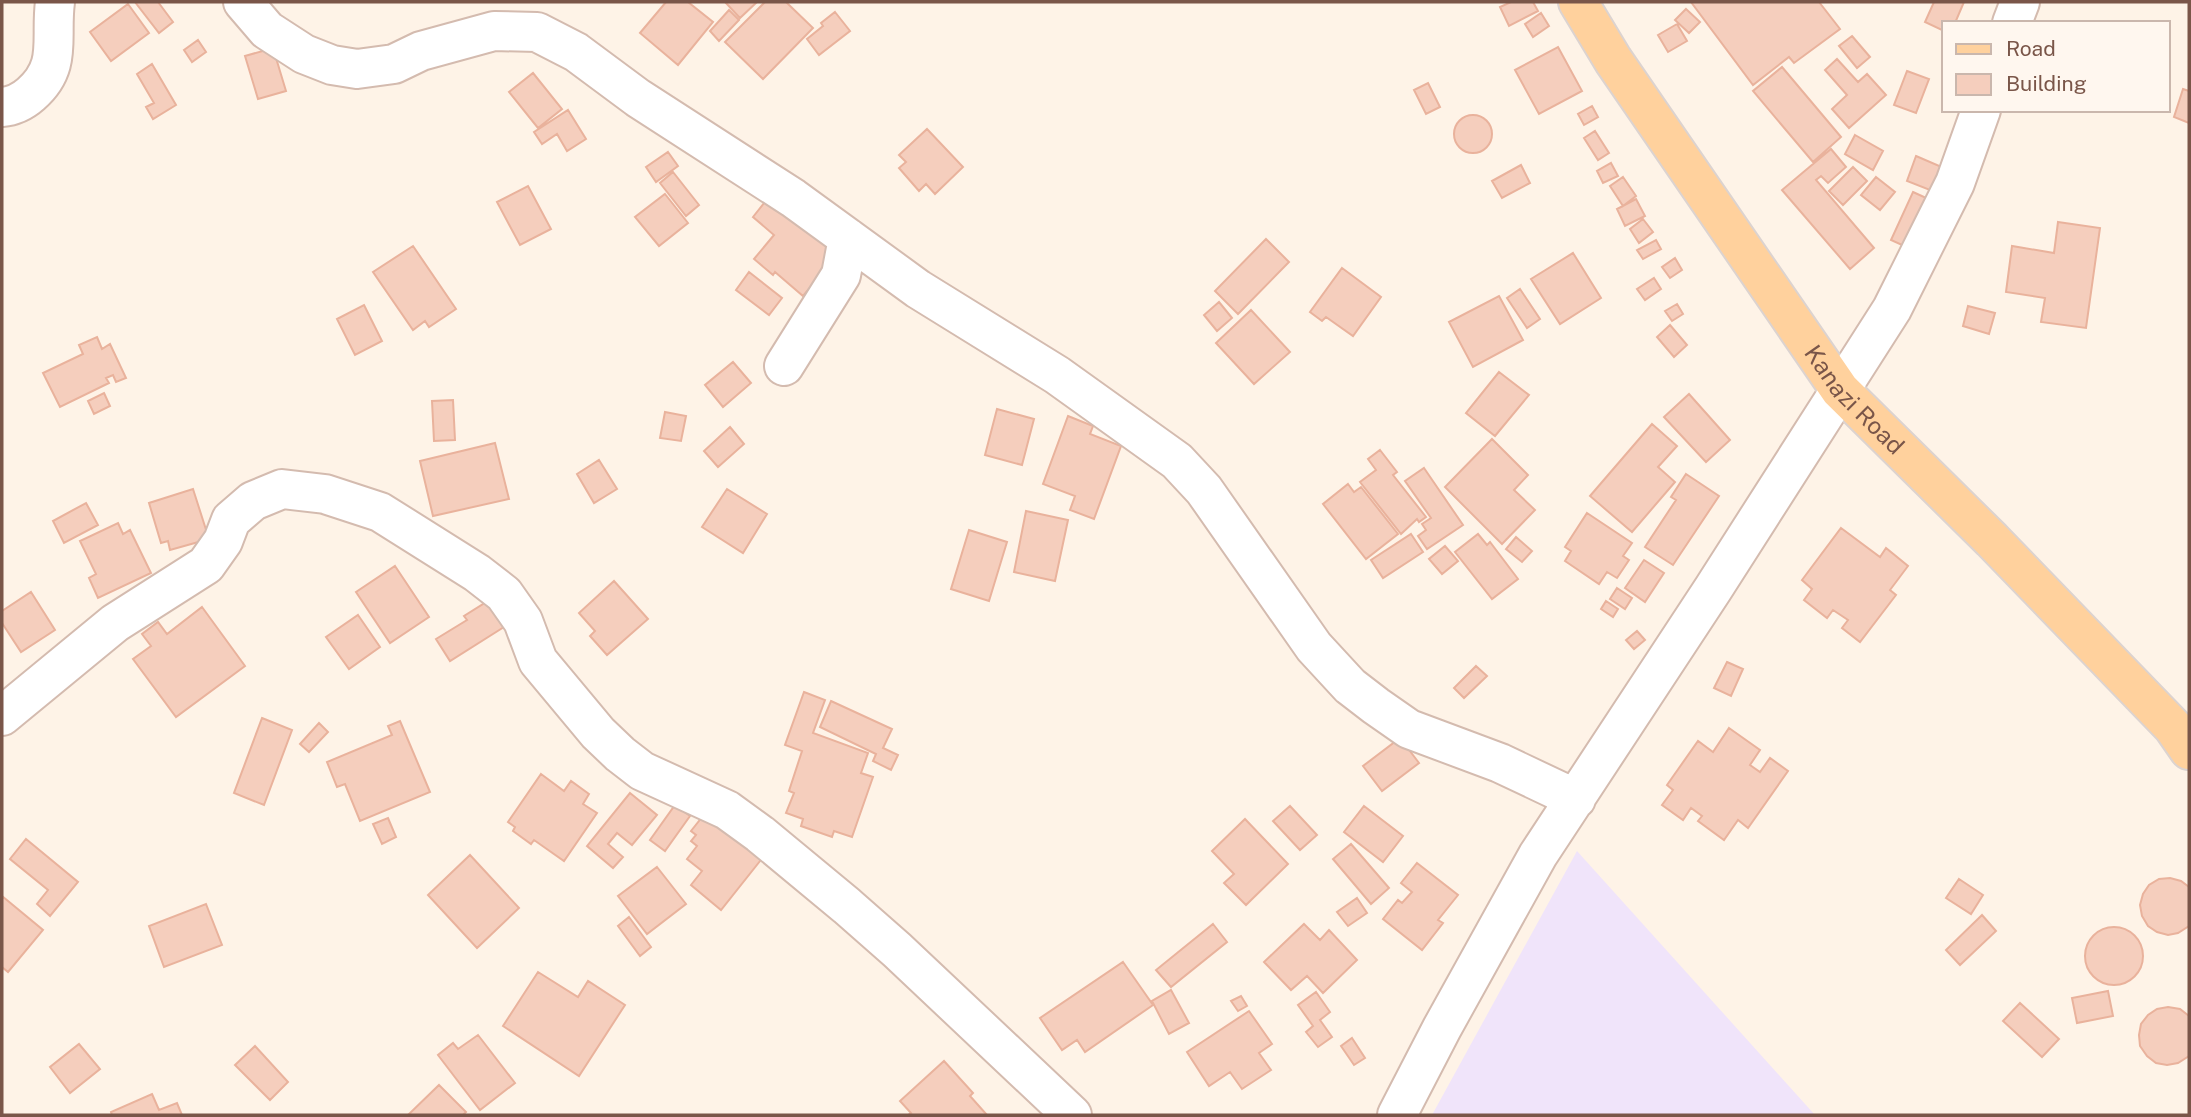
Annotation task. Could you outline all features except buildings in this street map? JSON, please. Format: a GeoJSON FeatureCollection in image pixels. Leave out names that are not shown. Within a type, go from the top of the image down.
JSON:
{"type":"FeatureCollection","features":[{"type":"Feature","properties":{"kind":"main road","name":"Kanazi Road"},"geometry":{"type":"LineString","coordinates":[[1578,2],[1613,60],[1840,390],[1992,540],[2173,727],[2189,751]]}},
{"type":"Feature","properties":{"kind":"street"},"geometry":{"type":"LineString","coordinates":[[2,107],[21,102],[45,81],[53,59],[55,2]]}},
{"type":"Feature","properties":{"kind":"street"},"geometry":{"type":"LineString","coordinates":[[243,2],[267,30],[304,54],[332,65],[357,69],[394,64],[421,51],[494,31],[537,32],[576,52],[638,98],[793,198],[918,289],[1057,375],[1191,474],[1314,647],[1367,699],[1409,729],[1500,763],[1576,799]]}},
{"type":"Feature","properties":{"kind":"street"},"geometry":{"type":"LineString","coordinates":[[2013,21],[2020,2]]}},
{"type":"Feature","properties":{"kind":"street"},"geometry":{"type":"LineString","coordinates":[[1397,1115],[1441,1028],[1517,891],[1892,309],[1955,183],[1980,112]]}},
{"type":"Feature","properties":{"kind":"street"},"geometry":{"type":"LineString","coordinates":[[784,366],[841,275],[848,238]]}},
{"type":"Feature","properties":{"kind":"street"},"geometry":{"type":"LineString","coordinates":[[2,716],[115,623],[206,565],[223,541],[231,520],[253,500],[282,489],[325,495],[380,512],[477,573],[505,594],[523,621],[537,661],[598,733],[620,754],[642,771],[727,810],[760,834],[897,950],[1072,1115]]}},
{"type":"Feature","properties":{"kind":"shaded area"},"geometry":{"type":"Polygon","coordinates":[[[1577,851],[1815,1115],[1432,1115],[1577,851]]]}}]}
